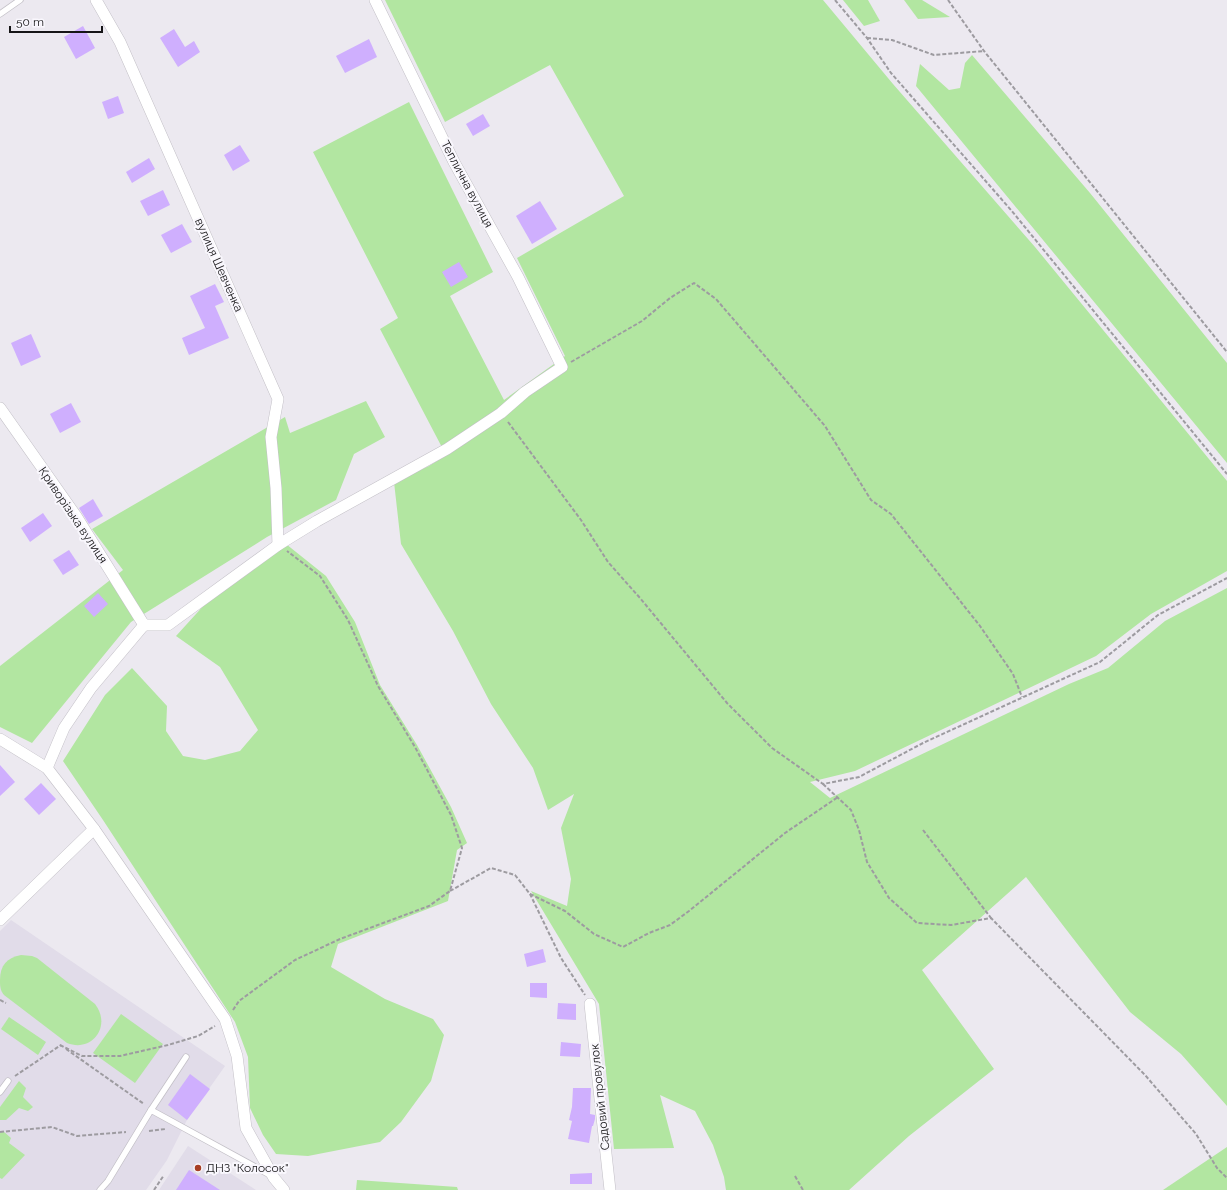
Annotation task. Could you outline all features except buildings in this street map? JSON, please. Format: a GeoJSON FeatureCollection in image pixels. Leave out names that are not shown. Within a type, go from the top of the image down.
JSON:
{"type":"FeatureCollection","features":[{"type":"Feature","properties":{"kind":"street","name":"вулиця Шевченка"},"geometry":{"type":"LineString","coordinates":[[96,0],[120,42],[278,399],[271,438],[276,488],[278,545]]}},
{"type":"Feature","properties":{"kind":"street","name":"Теплична вулиця"},"geometry":{"type":"LineString","coordinates":[[376,0],[454,162],[518,277],[562,367]]}},
{"type":"Feature","properties":{"kind":"street"},"geometry":{"type":"LineString","coordinates":[[47,768],[64,728],[91,688],[144,625],[168,625],[278,545],[317,521],[447,449],[501,413],[525,392],[562,367]]}},
{"type":"Feature","properties":{"kind":"street","name":"Криворізька вулиця"},"geometry":{"type":"LineString","coordinates":[[0,408],[76,516],[144,625]]}},
{"type":"Feature","properties":{"kind":"street"},"geometry":{"type":"LineString","coordinates":[[0,739],[47,768],[94,829],[225,1019],[237,1056],[246,1128],[274,1178],[284,1190]]}},
{"type":"Feature","properties":{"kind":"street"},"geometry":{"type":"LineString","coordinates":[[0,920],[94,829]]}},
{"type":"Feature","properties":{"kind":"street","name":"Садовий провулок"},"geometry":{"type":"LineString","coordinates":[[590,1004],[610,1190]]}},
{"type":"Feature","properties":{"kind":"lane"},"geometry":{"type":"LineString","coordinates":[[0,14],[20,0]]}},
{"type":"Feature","properties":{"kind":"lane"},"geometry":{"type":"LineString","coordinates":[[100,1190],[108,1181],[151,1110],[186,1057]]}},
{"type":"Feature","properties":{"kind":"lane"},"geometry":{"type":"LineString","coordinates":[[0,1092],[8,1081]]}},
{"type":"Feature","properties":{"kind":"lane"},"geometry":{"type":"LineString","coordinates":[[151,1110],[274,1178]]}},
{"type":"Feature","properties":{"kind":"path"},"geometry":{"type":"LineString","coordinates":[[835,0],[867,38],[891,73],[1011,210],[1227,474]]}},
{"type":"Feature","properties":{"kind":"path"},"geometry":{"type":"LineString","coordinates":[[948,0],[984,51],[1227,352]]}},
{"type":"Feature","properties":{"kind":"path"},"geometry":{"type":"LineString","coordinates":[[867,38],[892,40],[934,55],[984,51]]}},
{"type":"Feature","properties":{"kind":"path"},"geometry":{"type":"LineString","coordinates":[[562,367],[642,321],[670,298],[694,283],[716,299],[825,426],[871,500],[891,514],[980,626],[1013,674],[1022,697]]}},
{"type":"Feature","properties":{"kind":"path"},"geometry":{"type":"LineString","coordinates":[[501,413],[581,520],[608,562],[640,598],[727,703],[772,748],[823,784],[851,810],[859,830],[867,862],[889,898],[917,923],[951,925],[991,918]]}},
{"type":"Feature","properties":{"kind":"path"},"geometry":{"type":"LineString","coordinates":[[278,545],[320,576],[348,620],[378,686],[415,747],[451,815],[462,848],[450,891]]}},
{"type":"Feature","properties":{"kind":"path"},"geometry":{"type":"LineString","coordinates":[[823,784],[859,777],[922,743],[1100,662],[1158,615],[1227,578]]}},
{"type":"Feature","properties":{"kind":"path"},"geometry":{"type":"LineString","coordinates":[[530,894],[565,911],[594,934],[623,947],[649,933],[670,925],[689,912],[785,833],[838,797]]}},
{"type":"Feature","properties":{"kind":"path"},"geometry":{"type":"LineString","coordinates":[[923,830],[991,918],[1146,1075],[1196,1134],[1217,1168],[1227,1178]]}},
{"type":"Feature","properties":{"kind":"path"},"geometry":{"type":"LineString","coordinates":[[60,1045],[82,1056],[120,1056],[168,1045],[198,1036],[225,1019],[239,1002],[295,960],[340,939],[429,906],[450,891],[491,868],[515,876],[530,894],[562,958],[590,1004]]}},
{"type":"Feature","properties":{"kind":"path"},"geometry":{"type":"LineString","coordinates":[[0,1000],[6,1003]]}},
{"type":"Feature","properties":{"kind":"path"},"geometry":{"type":"LineString","coordinates":[[8,1081],[60,1045]]}},
{"type":"Feature","properties":{"kind":"path"},"geometry":{"type":"LineString","coordinates":[[60,1045],[151,1110]]}},
{"type":"Feature","properties":{"kind":"path"},"geometry":{"type":"LineString","coordinates":[[0,1132],[52,1127],[77,1136],[183,1128]]}},
{"type":"Feature","properties":{"kind":"path"},"geometry":{"type":"LineString","coordinates":[[154,1190],[164,1175]]}},
{"type":"Feature","properties":{"kind":"path"},"geometry":{"type":"LineString","coordinates":[[795,1176],[803,1190]]}},
{"type":"Feature","properties":{"kind":"shaded area"},"geometry":{"type":"Polygon","coordinates":[[[11,920],[225,1066],[187,1120],[167,1160],[146,1190],[0,1190],[0,931],[11,920]]]}},
{"type":"Feature","properties":{"kind":"shaded area","name":"ДНЗ \"Колосок\""},"geometry":{"type":"Polygon","coordinates":[[[188,1146],[256,1190],[159,1190],[188,1146]]]}},
{"type":"Feature","properties":{"kind":"green space"},"geometry":{"type":"Polygon","coordinates":[[[385,0],[823,0],[893,84],[1035,247],[1227,481],[1227,571],[1151,614],[1096,656],[855,771],[810,782],[830,798],[1069,684],[1108,668],[1165,621],[1227,588],[1227,1106],[1181,1054],[1130,1012],[1026,877],[922,970],[994,1069],[909,1136],[849,1190],[726,1190],[724,1177],[713,1145],[695,1111],[660,1095],[674,1148],[614,1149],[599,1004],[531,891],[567,906],[571,879],[561,828],[574,794],[548,810],[533,768],[491,704],[453,631],[401,544],[394,482],[429,466],[446,455],[380,329],[398,318],[313,152],[409,102],[493,272],[450,296],[504,400],[565,356],[517,258],[624,196],[550,65],[445,122],[385,0]]]}},
{"type":"Feature","properties":{"kind":"green space"},"geometry":{"type":"Polygon","coordinates":[[[843,0],[868,0],[880,21],[864,26],[843,0]]]}},
{"type":"Feature","properties":{"kind":"green space"},"geometry":{"type":"Polygon","coordinates":[[[904,0],[922,0],[950,17],[918,19],[904,0]]]}},
{"type":"Feature","properties":{"kind":"green space"},"geometry":{"type":"Polygon","coordinates":[[[972,55],[1090,193],[1227,363],[1227,463],[916,86],[920,64],[949,90],[960,88],[965,63],[972,55]]]}},
{"type":"Feature","properties":{"kind":"green space"},"geometry":{"type":"Polygon","coordinates":[[[366,401],[385,437],[354,454],[336,500],[267,537],[131,622],[32,743],[0,727],[0,666],[123,570],[92,529],[285,417],[290,433],[366,401]]]}},
{"type":"Feature","properties":{"kind":"green space"},"geometry":{"type":"Polygon","coordinates":[[[286,544],[326,576],[355,622],[380,685],[417,745],[451,807],[467,843],[457,850],[448,901],[338,944],[331,967],[385,999],[433,1019],[444,1035],[431,1081],[401,1122],[380,1142],[308,1156],[276,1154],[263,1135],[250,1108],[248,1057],[235,1022],[63,761],[105,695],[132,668],[167,706],[166,731],[183,756],[205,760],[240,751],[258,730],[220,667],[176,636],[206,603],[286,544]]]}},
{"type":"Feature","properties":{"kind":"green space"},"geometry":{"type":"Polygon","coordinates":[[[21,955],[37,958],[95,1004],[100,1012],[101,1021],[97,1036],[84,1044],[76,1045],[67,1043],[4,995],[0,984],[1,970],[8,960],[21,955]]]}},
{"type":"Feature","properties":{"kind":"green space"},"geometry":{"type":"Polygon","coordinates":[[[121,1014],[163,1044],[135,1083],[93,1053],[121,1014]]]}},
{"type":"Feature","properties":{"kind":"green space"},"geometry":{"type":"Polygon","coordinates":[[[9,1017],[46,1042],[38,1055],[1,1029],[9,1017]]]}},
{"type":"Feature","properties":{"kind":"green space"},"geometry":{"type":"Polygon","coordinates":[[[19,1081],[26,1088],[23,1097],[33,1107],[28,1111],[19,1108],[6,1120],[0,1120],[0,1107],[19,1081]]]}},
{"type":"Feature","properties":{"kind":"green space"},"geometry":{"type":"Polygon","coordinates":[[[3,1131],[11,1138],[9,1143],[25,1155],[2,1179],[0,1178],[0,1133],[3,1131]]]}},
{"type":"Feature","properties":{"kind":"green space"},"geometry":{"type":"Polygon","coordinates":[[[1227,1147],[1227,1190],[1163,1190],[1227,1147]]]}},
{"type":"Feature","properties":{"kind":"green space"},"geometry":{"type":"Polygon","coordinates":[[[357,1180],[457,1187],[458,1190],[356,1190],[357,1180]]]}},
{"type":"Feature","properties":{"kind":"place","name":"ДНЗ \"Колосок\""},"geometry":{"type":"Point","coordinates":[198,1168]}}]}
